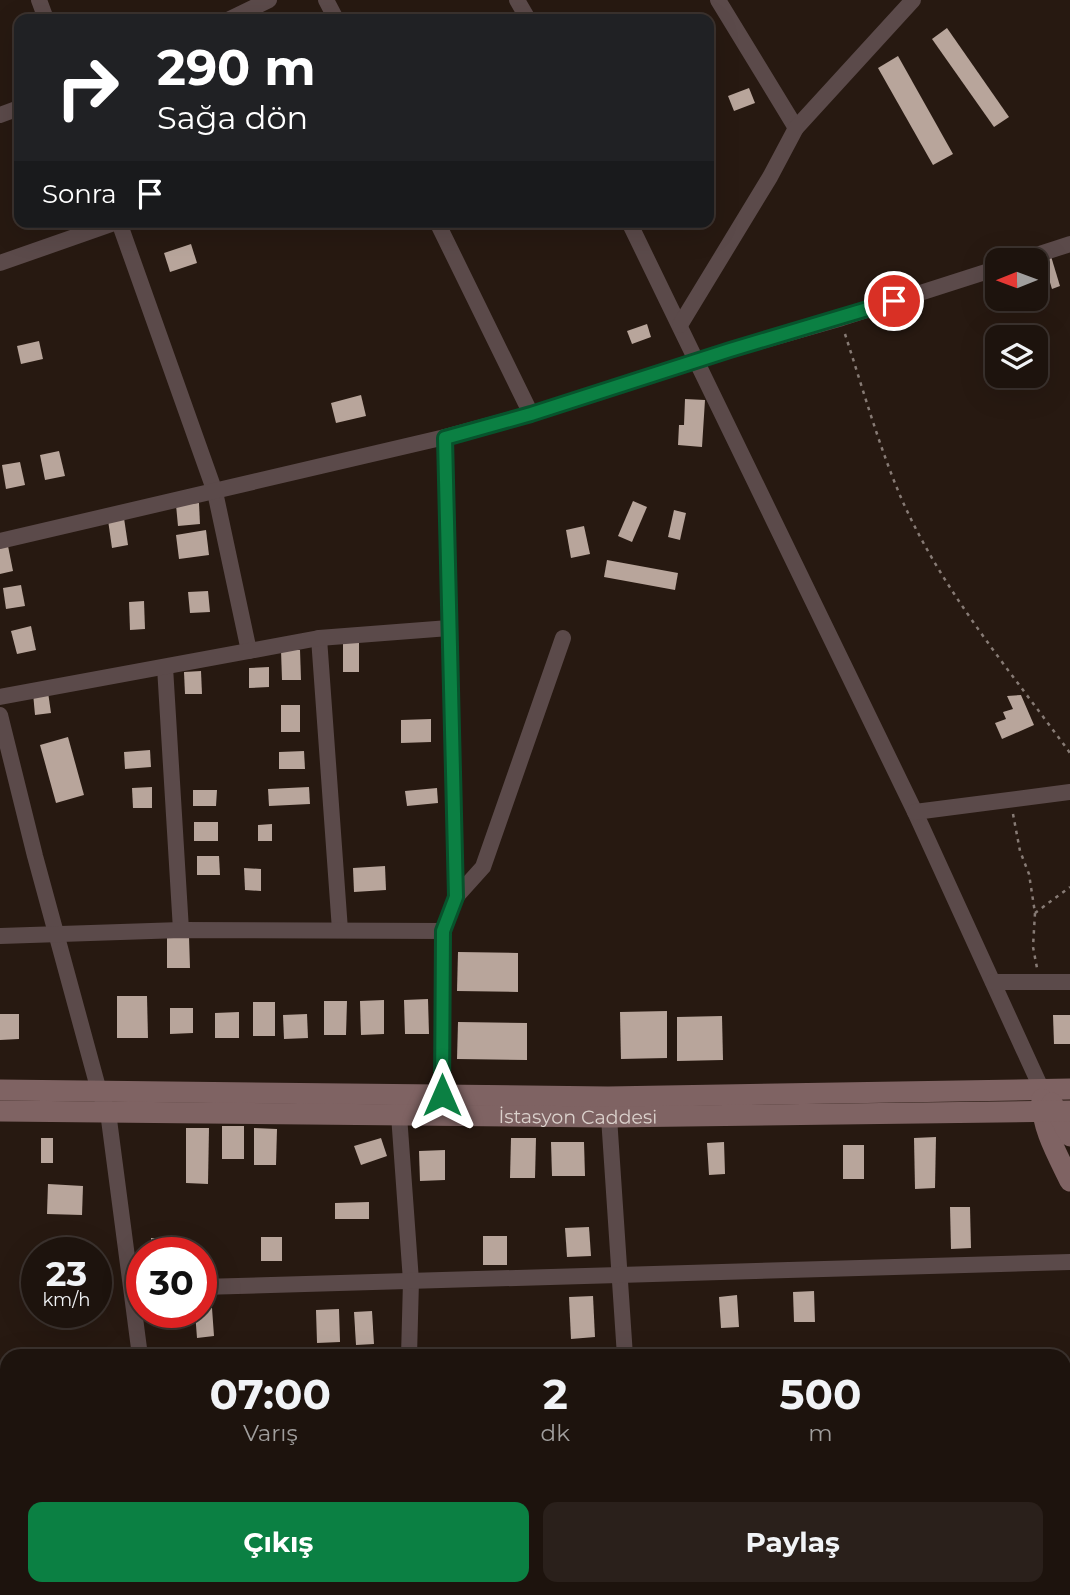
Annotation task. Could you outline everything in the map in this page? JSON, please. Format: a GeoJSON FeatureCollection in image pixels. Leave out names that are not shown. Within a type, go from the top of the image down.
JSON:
{"type":"FeatureCollection","features":[{"type":"Feature","properties":{"kind":"main road"},"geometry":{"type":"LineString","coordinates":[[0,1090],[608,1097],[1070,1089]]}},
{"type":"Feature","properties":{"kind":"main road"},"geometry":{"type":"LineString","coordinates":[[1042,1090],[1070,1136]]}},
{"type":"Feature","properties":{"kind":"main road","name":"İstasyon Caddesi"},"geometry":{"type":"LineString","coordinates":[[0,1111],[609,1117],[1056,1111]]}},
{"type":"Feature","properties":{"kind":"main road"},"geometry":{"type":"LineString","coordinates":[[1056,1111],[1055,1150],[1070,1181]]}},
{"type":"Feature","properties":{"kind":"street"},"geometry":{"type":"LineString","coordinates":[[240,14],[269,0]]}},
{"type":"Feature","properties":{"kind":"street"},"geometry":{"type":"LineString","coordinates":[[718,0],[796,128]]}},
{"type":"Feature","properties":{"kind":"street"},"geometry":{"type":"LineString","coordinates":[[680,325],[771,177],[796,128],[913,0]]}},
{"type":"Feature","properties":{"kind":"street"},"geometry":{"type":"LineString","coordinates":[[0,263],[101,228]]}},
{"type":"Feature","properties":{"kind":"street"},"geometry":{"type":"LineString","coordinates":[[120,228],[215,492],[249,651]]}},
{"type":"Feature","properties":{"kind":"street"},"geometry":{"type":"LineString","coordinates":[[440,228],[531,414]]}},
{"type":"Feature","properties":{"kind":"street"},"geometry":{"type":"LineString","coordinates":[[632,228],[915,812],[1042,1090]]}},
{"type":"Feature","properties":{"kind":"street"},"geometry":{"type":"LineString","coordinates":[[1048,251],[1070,244]]}},
{"type":"Feature","properties":{"kind":"street"},"geometry":{"type":"LineString","coordinates":[[0,541],[445,438],[531,414],[985,272]]}},
{"type":"Feature","properties":{"kind":"street"},"geometry":{"type":"LineString","coordinates":[[445,438],[456,897]]}},
{"type":"Feature","properties":{"kind":"street"},"geometry":{"type":"LineString","coordinates":[[0,697],[319,638],[449,628]]}},
{"type":"Feature","properties":{"kind":"street"},"geometry":{"type":"LineString","coordinates":[[319,638],[340,929]]}},
{"type":"Feature","properties":{"kind":"street"},"geometry":{"type":"LineString","coordinates":[[442,1095],[443,931],[456,897],[483,867],[563,638]]}},
{"type":"Feature","properties":{"kind":"street"},"geometry":{"type":"LineString","coordinates":[[165,667],[181,930]]}},
{"type":"Feature","properties":{"kind":"street"},"geometry":{"type":"LineString","coordinates":[[0,715],[56,933],[99,1091],[108,1112],[129,1237]]}},
{"type":"Feature","properties":{"kind":"street"},"geometry":{"type":"LineString","coordinates":[[915,812],[1070,792]]}},
{"type":"Feature","properties":{"kind":"street"},"geometry":{"type":"LineString","coordinates":[[0,936],[181,930],[443,931]]}},
{"type":"Feature","properties":{"kind":"street"},"geometry":{"type":"LineString","coordinates":[[993,982],[1070,982]]}},
{"type":"Feature","properties":{"kind":"street"},"geometry":{"type":"LineString","coordinates":[[399,1115],[411,1281],[409,1349]]}},
{"type":"Feature","properties":{"kind":"street"},"geometry":{"type":"LineString","coordinates":[[609,1117],[625,1349]]}},
{"type":"Feature","properties":{"kind":"street"},"geometry":{"type":"LineString","coordinates":[[217,1287],[1070,1262]]}},
{"type":"Feature","properties":{"kind":"street"},"geometry":{"type":"LineString","coordinates":[[138,1328],[139,1349]]}},
{"type":"Feature","properties":{"kind":"path"},"geometry":{"type":"LineString","coordinates":[[842,318],[902,500],[933,558],[974,624],[1070,752]]}},
{"type":"Feature","properties":{"kind":"path"},"geometry":{"type":"LineString","coordinates":[[1012,799],[1020,851],[1029,874],[1035,913],[1033,947],[1039,982]]}},
{"type":"Feature","properties":{"kind":"path"},"geometry":{"type":"LineString","coordinates":[[1035,913],[1070,887]]}},
{"type":"Feature","properties":{"kind":"building"},"geometry":{"type":"Polygon","coordinates":[[[947,28],[1009,117],[994,127],[932,39],[947,28]]]}},
{"type":"Feature","properties":{"kind":"building"},"geometry":{"type":"Polygon","coordinates":[[[898,56],[953,154],[933,165],[878,68],[898,56]]]}},
{"type":"Feature","properties":{"kind":"building"},"geometry":{"type":"Polygon","coordinates":[[[749,88],[755,103],[734,111],[728,96],[749,88]]]}},
{"type":"Feature","properties":{"kind":"building"},"geometry":{"type":"Polygon","coordinates":[[[191,244],[197,263],[170,272],[164,253],[191,244]]]}},
{"type":"Feature","properties":{"kind":"building"},"geometry":{"type":"Polygon","coordinates":[[[1050,253],[1060,286],[1052,289],[1048,276],[1050,253]]]}},
{"type":"Feature","properties":{"kind":"building"},"geometry":{"type":"Polygon","coordinates":[[[647,324],[651,337],[632,344],[627,331],[647,324]]]}},
{"type":"Feature","properties":{"kind":"building"},"geometry":{"type":"Polygon","coordinates":[[[39,341],[43,359],[21,364],[17,346],[39,341]]]}},
{"type":"Feature","properties":{"kind":"building"},"geometry":{"type":"Polygon","coordinates":[[[361,395],[366,416],[336,423],[331,403],[361,395]]]}},
{"type":"Feature","properties":{"kind":"building"},"geometry":{"type":"Polygon","coordinates":[[[685,399],[705,400],[702,447],[678,445],[679,425],[684,425],[685,399]]]}},
{"type":"Feature","properties":{"kind":"building"},"geometry":{"type":"Polygon","coordinates":[[[59,451],[65,476],[45,480],[40,455],[59,451]]]}},
{"type":"Feature","properties":{"kind":"building"},"geometry":{"type":"Polygon","coordinates":[[[20,462],[25,485],[6,489],[2,465],[20,462]]]}},
{"type":"Feature","properties":{"kind":"building"},"geometry":{"type":"Polygon","coordinates":[[[633,501],[647,507],[632,542],[618,536],[633,501]]]}},
{"type":"Feature","properties":{"kind":"building"},"geometry":{"type":"Polygon","coordinates":[[[199,503],[200,524],[178,526],[176,505],[199,503]]]}},
{"type":"Feature","properties":{"kind":"building"},"geometry":{"type":"Polygon","coordinates":[[[674,510],[686,513],[680,540],[668,537],[674,510]]]}},
{"type":"Feature","properties":{"kind":"building"},"geometry":{"type":"Polygon","coordinates":[[[124,518],[128,545],[112,548],[108,520],[124,518]]]}},
{"type":"Feature","properties":{"kind":"building"},"geometry":{"type":"Polygon","coordinates":[[[584,526],[590,554],[571,558],[566,530],[584,526]]]}},
{"type":"Feature","properties":{"kind":"building"},"geometry":{"type":"Polygon","coordinates":[[[206,530],[209,555],[179,559],[176,535],[206,530]]]}},
{"type":"Feature","properties":{"kind":"building"},"geometry":{"type":"Polygon","coordinates":[[[8,546],[13,571],[0,574],[0,548],[8,546]]]}},
{"type":"Feature","properties":{"kind":"building"},"geometry":{"type":"Polygon","coordinates":[[[607,560],[678,573],[675,590],[604,577],[607,560]]]}},
{"type":"Feature","properties":{"kind":"building"},"geometry":{"type":"Polygon","coordinates":[[[21,585],[25,606],[6,609],[3,588],[21,585]]]}},
{"type":"Feature","properties":{"kind":"building"},"geometry":{"type":"Polygon","coordinates":[[[208,591],[210,612],[190,613],[188,592],[208,591]]]}},
{"type":"Feature","properties":{"kind":"building"},"geometry":{"type":"Polygon","coordinates":[[[144,601],[145,629],[130,630],[129,602],[144,601]]]}},
{"type":"Feature","properties":{"kind":"building"},"geometry":{"type":"Polygon","coordinates":[[[31,626],[36,650],[17,654],[11,631],[31,626]]]}},
{"type":"Feature","properties":{"kind":"building"},"geometry":{"type":"Polygon","coordinates":[[[343,643],[359,643],[359,672],[343,672],[343,643]]]}},
{"type":"Feature","properties":{"kind":"building"},"geometry":{"type":"Polygon","coordinates":[[[281,650],[300,650],[301,680],[282,680],[281,650]]]}},
{"type":"Feature","properties":{"kind":"building"},"geometry":{"type":"Polygon","coordinates":[[[269,667],[269,687],[249,688],[249,668],[269,667]]]}},
{"type":"Feature","properties":{"kind":"building"},"geometry":{"type":"Polygon","coordinates":[[[201,671],[202,694],[185,694],[184,672],[201,671]]]}},
{"type":"Feature","properties":{"kind":"building"},"geometry":{"type":"Polygon","coordinates":[[[48,692],[51,713],[35,715],[33,693],[48,692]]]}},
{"type":"Feature","properties":{"kind":"building"},"geometry":{"type":"Polygon","coordinates":[[[1021,695],[1034,725],[1002,739],[995,723],[1006,719],[1003,712],[1013,709],[1007,696],[1021,695]]]}},
{"type":"Feature","properties":{"kind":"building"},"geometry":{"type":"Polygon","coordinates":[[[281,705],[300,705],[300,732],[281,732],[281,705]]]}},
{"type":"Feature","properties":{"kind":"building"},"geometry":{"type":"Polygon","coordinates":[[[431,719],[431,742],[401,743],[401,720],[431,719]]]}},
{"type":"Feature","properties":{"kind":"building"},"geometry":{"type":"Polygon","coordinates":[[[68,737],[84,795],[56,803],[40,745],[68,737]]]}},
{"type":"Feature","properties":{"kind":"building"},"geometry":{"type":"Polygon","coordinates":[[[150,750],[151,767],[125,769],[124,752],[150,750]]]}},
{"type":"Feature","properties":{"kind":"building"},"geometry":{"type":"Polygon","coordinates":[[[304,751],[305,769],[279,769],[279,752],[304,751]]]}},
{"type":"Feature","properties":{"kind":"building"},"geometry":{"type":"Polygon","coordinates":[[[152,787],[152,808],[133,808],[132,788],[152,787]]]}},
{"type":"Feature","properties":{"kind":"building"},"geometry":{"type":"Polygon","coordinates":[[[309,787],[310,804],[269,806],[268,789],[309,787]]]}},
{"type":"Feature","properties":{"kind":"building"},"geometry":{"type":"Polygon","coordinates":[[[437,788],[438,803],[407,806],[405,791],[437,788]]]}},
{"type":"Feature","properties":{"kind":"building"},"geometry":{"type":"Polygon","coordinates":[[[193,790],[217,790],[216,806],[193,806],[193,790]]]}},
{"type":"Feature","properties":{"kind":"building"},"geometry":{"type":"Polygon","coordinates":[[[194,822],[218,822],[218,841],[194,841],[194,822]]]}},
{"type":"Feature","properties":{"kind":"building"},"geometry":{"type":"Polygon","coordinates":[[[272,824],[272,841],[258,841],[258,825],[272,824]]]}},
{"type":"Feature","properties":{"kind":"building"},"geometry":{"type":"Polygon","coordinates":[[[197,856],[219,856],[220,875],[197,875],[197,856]]]}},
{"type":"Feature","properties":{"kind":"building"},"geometry":{"type":"Polygon","coordinates":[[[385,866],[386,890],[354,892],[353,868],[385,866]]]}},
{"type":"Feature","properties":{"kind":"building"},"geometry":{"type":"Polygon","coordinates":[[[244,868],[261,869],[261,891],[245,890],[244,868]]]}},
{"type":"Feature","properties":{"kind":"building"},"geometry":{"type":"Polygon","coordinates":[[[189,937],[190,968],[167,968],[167,938],[189,937]]]}},
{"type":"Feature","properties":{"kind":"building"},"geometry":{"type":"Polygon","coordinates":[[[458,952],[518,953],[518,992],[457,991],[458,952]]]}},
{"type":"Feature","properties":{"kind":"building"},"geometry":{"type":"Polygon","coordinates":[[[117,996],[147,996],[148,1038],[117,1038],[117,996]]]}},
{"type":"Feature","properties":{"kind":"building"},"geometry":{"type":"Polygon","coordinates":[[[428,999],[429,1034],[405,1034],[404,1000],[428,999]]]}},
{"type":"Feature","properties":{"kind":"building"},"geometry":{"type":"Polygon","coordinates":[[[384,1000],[384,1034],[361,1035],[360,1001],[384,1000]]]}},
{"type":"Feature","properties":{"kind":"building"},"geometry":{"type":"Polygon","coordinates":[[[324,1001],[347,1001],[346,1035],[324,1035],[324,1001]]]}},
{"type":"Feature","properties":{"kind":"building"},"geometry":{"type":"Polygon","coordinates":[[[253,1002],[275,1002],[275,1036],[253,1036],[253,1002]]]}},
{"type":"Feature","properties":{"kind":"building"},"geometry":{"type":"Polygon","coordinates":[[[170,1008],[193,1008],[193,1033],[170,1034],[170,1008]]]}},
{"type":"Feature","properties":{"kind":"building"},"geometry":{"type":"Polygon","coordinates":[[[667,1011],[667,1058],[621,1059],[620,1012],[667,1011]]]}},
{"type":"Feature","properties":{"kind":"building"},"geometry":{"type":"Polygon","coordinates":[[[239,1012],[239,1038],[215,1038],[215,1013],[239,1012]]]}},
{"type":"Feature","properties":{"kind":"building"},"geometry":{"type":"Polygon","coordinates":[[[0,1014],[19,1014],[19,1039],[0,1040],[0,1014]]]}},
{"type":"Feature","properties":{"kind":"building"},"geometry":{"type":"Polygon","coordinates":[[[307,1014],[308,1038],[284,1039],[283,1015],[307,1014]]]}},
{"type":"Feature","properties":{"kind":"building"},"geometry":{"type":"Polygon","coordinates":[[[1053,1015],[1070,1015],[1070,1044],[1054,1044],[1053,1015]]]}},
{"type":"Feature","properties":{"kind":"building"},"geometry":{"type":"Polygon","coordinates":[[[722,1016],[723,1060],[677,1061],[677,1017],[722,1016]]]}},
{"type":"Feature","properties":{"kind":"building"},"geometry":{"type":"Polygon","coordinates":[[[458,1022],[527,1023],[527,1060],[457,1059],[458,1022]]]}},
{"type":"Feature","properties":{"kind":"building"},"geometry":{"type":"Polygon","coordinates":[[[222,1126],[244,1126],[244,1159],[222,1159],[222,1126]]]}},
{"type":"Feature","properties":{"kind":"building"},"geometry":{"type":"Polygon","coordinates":[[[186,1128],[209,1128],[208,1184],[186,1183],[186,1128]]]}},
{"type":"Feature","properties":{"kind":"building"},"geometry":{"type":"Polygon","coordinates":[[[254,1128],[277,1129],[276,1165],[254,1165],[254,1128]]]}},
{"type":"Feature","properties":{"kind":"building"},"geometry":{"type":"Polygon","coordinates":[[[936,1137],[935,1188],[915,1189],[914,1138],[936,1137]]]}},
{"type":"Feature","properties":{"kind":"building"},"geometry":{"type":"Polygon","coordinates":[[[41,1138],[53,1138],[53,1163],[41,1163],[41,1138]]]}},
{"type":"Feature","properties":{"kind":"building"},"geometry":{"type":"Polygon","coordinates":[[[381,1138],[387,1156],[361,1165],[354,1146],[381,1138]]]}},
{"type":"Feature","properties":{"kind":"building"},"geometry":{"type":"Polygon","coordinates":[[[511,1138],[536,1138],[535,1178],[510,1178],[511,1138]]]}},
{"type":"Feature","properties":{"kind":"building"},"geometry":{"type":"Polygon","coordinates":[[[551,1142],[584,1142],[585,1176],[552,1176],[551,1142]]]}},
{"type":"Feature","properties":{"kind":"building"},"geometry":{"type":"Polygon","coordinates":[[[724,1142],[725,1174],[709,1175],[707,1143],[724,1142]]]}},
{"type":"Feature","properties":{"kind":"building"},"geometry":{"type":"Polygon","coordinates":[[[843,1145],[864,1145],[864,1179],[843,1179],[843,1145]]]}},
{"type":"Feature","properties":{"kind":"building"},"geometry":{"type":"Polygon","coordinates":[[[445,1150],[445,1180],[420,1181],[419,1151],[445,1150]]]}},
{"type":"Feature","properties":{"kind":"building"},"geometry":{"type":"Polygon","coordinates":[[[48,1184],[83,1186],[82,1215],[47,1214],[48,1184]]]}},
{"type":"Feature","properties":{"kind":"building"},"geometry":{"type":"Polygon","coordinates":[[[369,1202],[369,1219],[335,1219],[335,1203],[369,1202]]]}},
{"type":"Feature","properties":{"kind":"building"},"geometry":{"type":"Polygon","coordinates":[[[950,1207],[970,1207],[971,1248],[951,1249],[950,1207]]]}},
{"type":"Feature","properties":{"kind":"building"},"geometry":{"type":"Polygon","coordinates":[[[589,1227],[591,1256],[567,1257],[565,1228],[589,1227]]]}},
{"type":"Feature","properties":{"kind":"building"},"geometry":{"type":"Polygon","coordinates":[[[483,1236],[507,1236],[507,1265],[483,1265],[483,1236]]]}},
{"type":"Feature","properties":{"kind":"building"},"geometry":{"type":"Polygon","coordinates":[[[261,1237],[282,1237],[282,1261],[261,1261],[261,1237]]]}},
{"type":"Feature","properties":{"kind":"building"},"geometry":{"type":"Polygon","coordinates":[[[814,1291],[815,1322],[794,1322],[793,1292],[814,1291]]]}},
{"type":"Feature","properties":{"kind":"building"},"geometry":{"type":"Polygon","coordinates":[[[737,1295],[739,1327],[721,1328],[719,1297],[737,1295]]]}},
{"type":"Feature","properties":{"kind":"building"},"geometry":{"type":"Polygon","coordinates":[[[593,1296],[595,1337],[571,1339],[569,1297],[593,1296]]]}},
{"type":"Feature","properties":{"kind":"building"},"geometry":{"type":"Polygon","coordinates":[[[339,1309],[340,1342],[317,1343],[316,1310],[339,1309]]]}},
{"type":"Feature","properties":{"kind":"building"},"geometry":{"type":"Polygon","coordinates":[[[372,1311],[374,1344],[356,1345],[354,1312],[372,1311]]]}},
{"type":"Feature","properties":{"kind":"building"},"geometry":{"type":"Polygon","coordinates":[[[196,1328],[213,1328],[214,1336],[197,1338],[196,1328]]]}},
{"type":"Feature","properties":{"kind":"route"},"geometry":{"type":"LineString","coordinates":[[442,1095],[443,931],[456,897],[445,438],[531,414],[894,301]]}}]}
